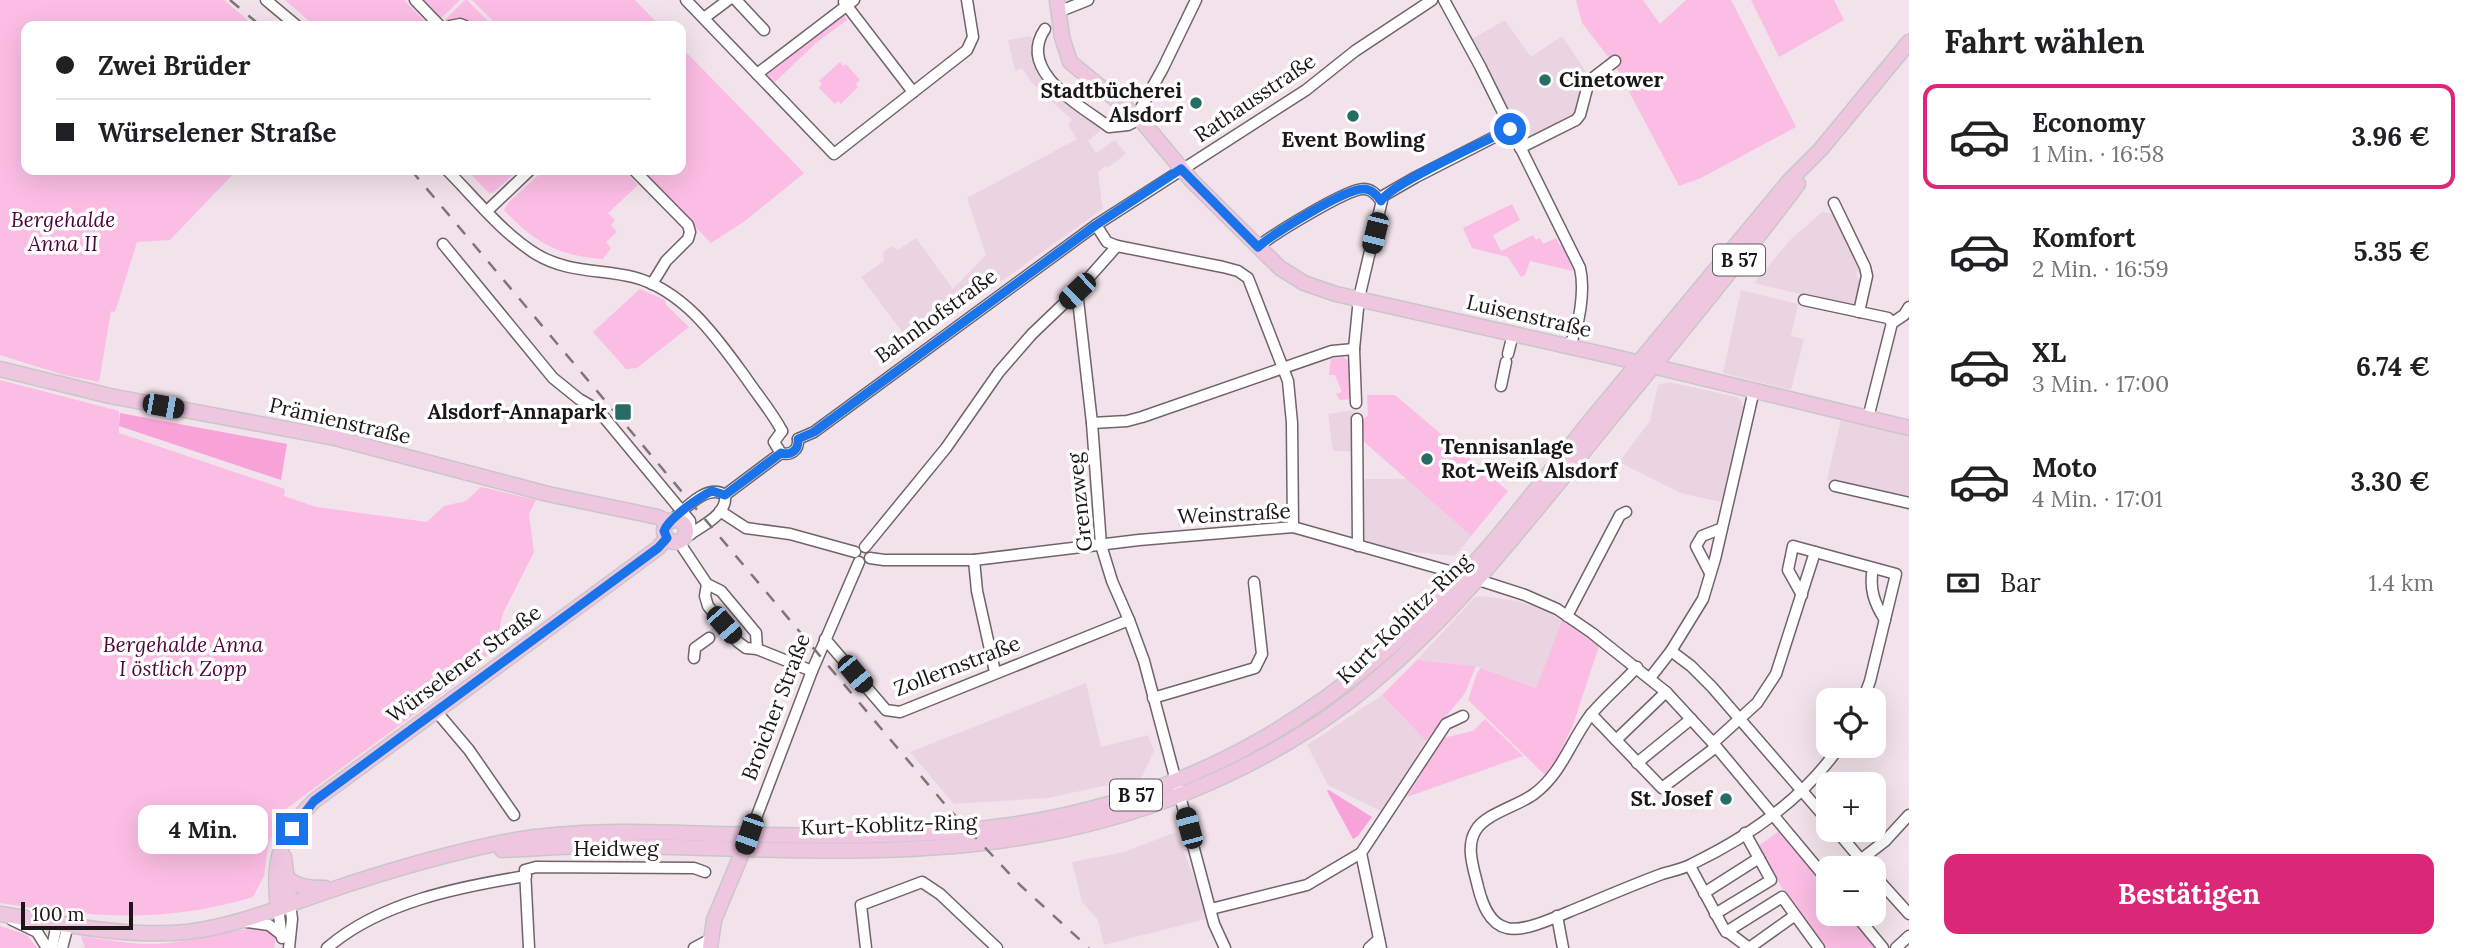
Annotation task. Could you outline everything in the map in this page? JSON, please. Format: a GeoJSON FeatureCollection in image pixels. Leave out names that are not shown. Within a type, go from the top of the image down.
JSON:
{"type":"FeatureCollection","features":[{"type":"Feature","properties":{"kind":"main road","name":"Luisenstraße"},"geometry":{"type":"LineString","coordinates":[[1058,6],[1065,50],[1070,62],[1138,117],[1181,169],[1258,247],[1280,268],[1304,283],[1321,290],[1909,428]]}},
{"type":"Feature","properties":{"kind":"main road","name":"Kurt-Koblitz-Ring"},"geometry":{"type":"LineString","coordinates":[[1469,577],[1482,555],[1638,363],[1909,42]]}},
{"type":"Feature","properties":{"kind":"main road","name":"Kurt-Koblitz-Ring"},"geometry":{"type":"LineString","coordinates":[[284,906],[432,859],[469,852],[747,841],[879,849],[949,846],[1005,840],[1086,825],[1179,788],[1240,754],[1332,696],[1469,577],[1539,509],[1797,186],[1821,149]]}},
{"type":"Feature","properties":{"kind":"main road","name":"Prämienstraße"},"geometry":{"type":"LineString","coordinates":[[0,369],[110,397],[335,438],[559,497],[674,518]]}},
{"type":"Feature","properties":{"kind":"main road"},"geometry":{"type":"LineString","coordinates":[[674,518],[664,531],[680,538]]}},
{"type":"Feature","properties":{"kind":"main road","name":"Würselener Straße"},"geometry":{"type":"LineString","coordinates":[[284,906],[275,879],[277,857],[283,840],[314,801],[658,548],[680,538]]}},
{"type":"Feature","properties":{"kind":"main road","name":"Würselener Straße"},"geometry":{"type":"LineString","coordinates":[[284,906],[284,858],[292,829]]}},
{"type":"Feature","properties":{"kind":"main road","name":"Broicher Straße"},"geometry":{"type":"LineString","coordinates":[[710,944],[714,920],[747,841]]}},
{"type":"Feature","properties":{"kind":"main road"},"geometry":{"type":"LineString","coordinates":[[286,877],[297,885],[309,888],[341,887]]}},
{"type":"Feature","properties":{"kind":"main road","name":"B 57"},"geometry":{"type":"LineString","coordinates":[[0,914],[62,924],[170,933],[201,930],[284,906]]}},
{"type":"Feature","properties":{"kind":"street"},"geometry":{"type":"LineString","coordinates":[[266,0],[291,21]]}},
{"type":"Feature","properties":{"kind":"street"},"geometry":{"type":"LineString","coordinates":[[415,0],[435,21]]}},
{"type":"Feature","properties":{"kind":"street"},"geometry":{"type":"LineString","coordinates":[[686,0],[834,155],[971,46],[973,37],[967,0]]}},
{"type":"Feature","properties":{"kind":"street"},"geometry":{"type":"LineString","coordinates":[[704,18],[728,0]]}},
{"type":"Feature","properties":{"kind":"street"},"geometry":{"type":"LineString","coordinates":[[736,0],[764,30]]}},
{"type":"Feature","properties":{"kind":"street"},"geometry":{"type":"LineString","coordinates":[[1058,6],[1088,0]]}},
{"type":"Feature","properties":{"kind":"street"},"geometry":{"type":"LineString","coordinates":[[1045,29],[1037,44],[1037,50],[1041,66],[1052,83],[1109,127],[1128,125],[1138,117],[1196,0]]}},
{"type":"Feature","properties":{"kind":"street","name":"Rathausstraße"},"geometry":{"type":"LineString","coordinates":[[1096,225],[1306,90],[1355,51],[1433,0]]}},
{"type":"Feature","properties":{"kind":"street"},"geometry":{"type":"LineString","coordinates":[[1444,0],[1480,66],[1580,268],[1582,294],[1577,328],[1567,346]]}},
{"type":"Feature","properties":{"kind":"street"},"geometry":{"type":"LineString","coordinates":[[757,74],[847,2],[913,92]]}},
{"type":"Feature","properties":{"kind":"street"},"geometry":{"type":"LineString","coordinates":[[1520,148],[1576,120],[1580,115],[1588,80],[1615,61]]}},
{"type":"Feature","properties":{"kind":"street"},"geometry":{"type":"LineString","coordinates":[[1356,403],[1354,349],[1359,298],[1381,201],[1386,194],[1416,177],[1510,129]]}},
{"type":"Feature","properties":{"kind":"street"},"geometry":{"type":"LineString","coordinates":[[452,175],[515,239],[536,254],[558,265],[577,270],[626,275],[652,284],[690,310],[724,349],[782,431]]}},
{"type":"Feature","properties":{"kind":"street"},"geometry":{"type":"LineString","coordinates":[[487,211],[525,175]]}},
{"type":"Feature","properties":{"kind":"street"},"geometry":{"type":"LineString","coordinates":[[639,175],[688,225],[690,233],[688,239],[666,261],[652,284]]}},
{"type":"Feature","properties":{"kind":"street"},"geometry":{"type":"LineString","coordinates":[[1258,247],[1308,213],[1361,188],[1372,191],[1381,201]]}},
{"type":"Feature","properties":{"kind":"street"},"geometry":{"type":"LineString","coordinates":[[1833,203],[1865,267],[1867,276],[1859,312]]}},
{"type":"Feature","properties":{"kind":"street"},"geometry":{"type":"LineString","coordinates":[[1096,225],[1107,242],[1117,246],[1215,265],[1244,274],[1248,278],[1288,381],[1292,423],[1293,527]]}},
{"type":"Feature","properties":{"kind":"street","name":"Bahnhofstraße"},"geometry":{"type":"LineString","coordinates":[[798,439],[814,432],[1096,225]]}},
{"type":"Feature","properties":{"kind":"street"},"geometry":{"type":"LineString","coordinates":[[443,244],[553,378],[598,410],[674,518],[691,524],[680,538]]}},
{"type":"Feature","properties":{"kind":"street","name":"Broicher Straße"},"geometry":{"type":"LineString","coordinates":[[747,841],[812,671],[862,555],[946,448],[999,372],[1117,246]]}},
{"type":"Feature","properties":{"kind":"street","name":"Grenzweg"},"geometry":{"type":"LineString","coordinates":[[1077,291],[1092,423],[1101,545],[1112,581],[1144,661],[1214,924],[1225,948]]}},
{"type":"Feature","properties":{"kind":"street"},"geometry":{"type":"LineString","coordinates":[[1804,300],[1888,318],[1892,323]]}},
{"type":"Feature","properties":{"kind":"street"},"geometry":{"type":"LineString","coordinates":[[1867,418],[1892,323],[1908,314]]}},
{"type":"Feature","properties":{"kind":"street"},"geometry":{"type":"LineString","coordinates":[[1501,386],[1513,334]]}},
{"type":"Feature","properties":{"kind":"street"},"geometry":{"type":"LineString","coordinates":[[1092,423],[1127,421],[1142,417],[1332,351],[1354,349]]}},
{"type":"Feature","properties":{"kind":"street"},"geometry":{"type":"LineString","coordinates":[[1650,678],[1697,611],[1710,573],[1754,390]]}},
{"type":"Feature","properties":{"kind":"street"},"geometry":{"type":"LineString","coordinates":[[1357,419],[1358,546]]}},
{"type":"Feature","properties":{"kind":"street"},"geometry":{"type":"LineString","coordinates":[[725,495],[781,453],[794,452],[798,439],[790,430],[782,431],[774,442],[781,453]]}},
{"type":"Feature","properties":{"kind":"street"},"geometry":{"type":"LineString","coordinates":[[1835,486],[1909,503]]}},
{"type":"Feature","properties":{"kind":"street"},"geometry":{"type":"LineString","coordinates":[[674,518],[712,491],[725,495]]}},
{"type":"Feature","properties":{"kind":"street"},"geometry":{"type":"LineString","coordinates":[[680,538],[720,512],[726,501],[725,495]]}},
{"type":"Feature","properties":{"kind":"street","name":"Weinstraße"},"geometry":{"type":"LineString","coordinates":[[720,512],[746,528],[790,534],[884,561],[974,559],[1293,527],[1525,595],[1567,616],[1637,667],[1665,692],[1714,745],[1816,867]]}},
{"type":"Feature","properties":{"kind":"street"},"geometry":{"type":"LineString","coordinates":[[1567,616],[1620,515],[1626,512]]}},
{"type":"Feature","properties":{"kind":"street"},"geometry":{"type":"LineString","coordinates":[[1710,573],[1696,546],[1702,536],[1720,529]]}},
{"type":"Feature","properties":{"kind":"street"},"geometry":{"type":"LineString","coordinates":[[680,538],[707,584],[721,591],[756,633],[757,649]]}},
{"type":"Feature","properties":{"kind":"street"},"geometry":{"type":"LineString","coordinates":[[1802,595],[1788,570],[1793,546],[1896,574],[1867,688]]}},
{"type":"Feature","properties":{"kind":"street"},"geometry":{"type":"LineString","coordinates":[[1591,714],[1662,788],[1714,745],[1757,702],[1776,674],[1815,552]]}},
{"type":"Feature","properties":{"kind":"street"},"geometry":{"type":"LineString","coordinates":[[974,559],[977,591],[995,672]]}},
{"type":"Feature","properties":{"kind":"street"},"geometry":{"type":"LineString","coordinates":[[1874,568],[1874,603],[1885,620]]}},
{"type":"Feature","properties":{"kind":"street"},"geometry":{"type":"LineString","coordinates":[[1153,698],[1255,668],[1261,659],[1262,649],[1254,582]]}},
{"type":"Feature","properties":{"kind":"street"},"geometry":{"type":"LineString","coordinates":[[707,584],[705,596],[708,606],[721,628],[746,648],[757,649],[812,671]]}},
{"type":"Feature","properties":{"kind":"street","name":"Zollernstraße"},"geometry":{"type":"LineString","coordinates":[[825,639],[886,710],[900,712],[1129,620]]}},
{"type":"Feature","properties":{"kind":"street"},"geometry":{"type":"LineString","coordinates":[[694,658],[695,648],[709,638]]}},
{"type":"Feature","properties":{"kind":"street"},"geometry":{"type":"LineString","coordinates":[[1671,651],[1691,666],[1816,807]]}},
{"type":"Feature","properties":{"kind":"street"},"geometry":{"type":"LineString","coordinates":[[1637,667],[1591,714],[1557,771],[1545,784],[1522,802],[1481,824],[1471,841],[1480,895],[1485,908],[1496,923],[1516,929],[1558,916],[1670,871],[1690,866],[1773,816],[1829,758]]}},
{"type":"Feature","properties":{"kind":"street"},"geometry":{"type":"LineString","coordinates":[[1616,740],[1665,692]]}},
{"type":"Feature","properties":{"kind":"street"},"geometry":{"type":"LineString","coordinates":[[436,711],[470,750],[514,814]]}},
{"type":"Feature","properties":{"kind":"street"},"geometry":{"type":"LineString","coordinates":[[1210,909],[1307,885],[1361,853],[1446,724],[1462,716]]}},
{"type":"Feature","properties":{"kind":"street"},"geometry":{"type":"LineString","coordinates":[[1637,763],[1691,719]]}},
{"type":"Feature","properties":{"kind":"street"},"geometry":{"type":"LineString","coordinates":[[1872,856],[1909,815]]}},
{"type":"Feature","properties":{"kind":"street"},"geometry":{"type":"LineString","coordinates":[[1715,914],[1771,880],[1745,833]]}},
{"type":"Feature","properties":{"kind":"street"},"geometry":{"type":"LineString","coordinates":[[1846,842],[1858,856]]}},
{"type":"Feature","properties":{"kind":"street"},"geometry":{"type":"LineString","coordinates":[[1361,853],[1380,943],[1368,948]]}},
{"type":"Feature","properties":{"kind":"street"},"geometry":{"type":"LineString","coordinates":[[1704,893],[1759,858]]}},
{"type":"Feature","properties":{"kind":"street"},"geometry":{"type":"LineString","coordinates":[[1690,866],[1726,932],[1749,948],[1794,916]]}},
{"type":"Feature","properties":{"kind":"street","name":"Heidweg"},"geometry":{"type":"LineString","coordinates":[[327,948],[365,924],[423,897],[526,873],[536,867],[694,868],[705,872]]}},
{"type":"Feature","properties":{"kind":"street"},"geometry":{"type":"LineString","coordinates":[[526,873],[530,948]]}},
{"type":"Feature","properties":{"kind":"street"},"geometry":{"type":"LineString","coordinates":[[866,948],[861,905],[922,883],[940,894],[997,948]]}},
{"type":"Feature","properties":{"kind":"street"},"geometry":{"type":"LineString","coordinates":[[1886,888],[1909,914]]}},
{"type":"Feature","properties":{"kind":"street"},"geometry":{"type":"LineString","coordinates":[[1726,932],[1782,897],[1819,948]]}},
{"type":"Feature","properties":{"kind":"street"},"geometry":{"type":"LineString","coordinates":[[283,948],[284,906]]}},
{"type":"Feature","properties":{"kind":"street"},"geometry":{"type":"LineString","coordinates":[[284,906],[292,932],[289,948]]}},
{"type":"Feature","properties":{"kind":"street"},"geometry":{"type":"LineString","coordinates":[[0,914],[37,932],[50,948],[62,924]]}},
{"type":"Feature","properties":{"kind":"street"},"geometry":{"type":"LineString","coordinates":[[1558,916],[1563,948]]}},
{"type":"Feature","properties":{"kind":"street"},"geometry":{"type":"LineString","coordinates":[[234,921],[262,922],[282,935]]}},
{"type":"Feature","properties":{"kind":"street"},"geometry":{"type":"LineString","coordinates":[[62,924],[62,948]]}},
{"type":"Feature","properties":{"kind":"street"},"geometry":{"type":"LineString","coordinates":[[1865,926],[1883,948]]}},
{"type":"Feature","properties":{"kind":"street"},"geometry":{"type":"LineString","coordinates":[[1896,948],[1909,936]]}},
{"type":"Feature","properties":{"kind":"street"},"geometry":{"type":"LineString","coordinates":[[694,948],[710,944]]}},
{"type":"Feature","properties":{"kind":"shaded area"},"geometry":{"type":"Polygon","coordinates":[[[1505,20],[1531,57],[1562,36],[1588,75],[1576,114],[1528,141],[1521,139],[1472,39],[1505,20]]]}},
{"type":"Feature","properties":{"kind":"shaded area"},"geometry":{"type":"Polygon","coordinates":[[[1031,36],[1035,56],[1032,57],[1038,69],[1101,130],[1088,141],[1096,153],[1115,140],[1126,154],[1098,172],[1104,208],[912,345],[861,277],[884,261],[883,252],[892,246],[898,250],[916,238],[953,289],[986,255],[967,198],[1077,139],[1068,125],[1072,120],[1032,83],[1022,68],[1015,71],[1008,40],[1031,36]]]}},
{"type":"Feature","properties":{"kind":"shaded area"},"geometry":{"type":"Polygon","coordinates":[[[1822,212],[1834,214],[1859,264],[1857,276],[1862,284],[1857,308],[1754,283],[1791,239],[1822,212]]]}},
{"type":"Feature","properties":{"kind":"shaded area"},"geometry":{"type":"Polygon","coordinates":[[[1741,290],[1798,304],[1791,336],[1804,339],[1791,390],[1723,373],[1741,290]]]}},
{"type":"Feature","properties":{"kind":"shaded area"},"geometry":{"type":"Polygon","coordinates":[[[1669,382],[1741,400],[1743,407],[1721,502],[1681,493],[1619,462],[1650,421],[1658,385],[1669,382]]]}},
{"type":"Feature","properties":{"kind":"shaded area"},"geometry":{"type":"Polygon","coordinates":[[[1354,410],[1354,451],[1333,451],[1328,414],[1354,410]]]}},
{"type":"Feature","properties":{"kind":"shaded area"},"geometry":{"type":"Polygon","coordinates":[[[120,413],[287,444],[281,480],[119,426],[120,413]]]}},
{"type":"Feature","properties":{"kind":"shaded area"},"geometry":{"type":"Polygon","coordinates":[[[1841,419],[1909,435],[1909,498],[1827,480],[1841,419]]]}},
{"type":"Feature","properties":{"kind":"shaded area"},"geometry":{"type":"Polygon","coordinates":[[[1363,479],[1406,479],[1471,536],[1455,556],[1403,551],[1363,540],[1363,479]]]}},
{"type":"Feature","properties":{"kind":"shaded area"},"geometry":{"type":"Polygon","coordinates":[[[1475,597],[1517,601],[1546,611],[1562,621],[1536,688],[1476,666],[1417,660],[1475,597]]]}},
{"type":"Feature","properties":{"kind":"shaded area"},"geometry":{"type":"Polygon","coordinates":[[[1086,683],[1101,747],[1148,735],[1154,751],[1141,778],[1048,798],[954,804],[910,752],[1086,683]]]}},
{"type":"Feature","properties":{"kind":"shaded area"},"geometry":{"type":"Polygon","coordinates":[[[1382,695],[1426,741],[1381,811],[1328,785],[1307,745],[1382,695]]]}},
{"type":"Feature","properties":{"kind":"shaded area"},"geometry":{"type":"Polygon","coordinates":[[[1327,791],[1372,817],[1353,839],[1327,791]]]}},
{"type":"Feature","properties":{"kind":"shaded area"},"geometry":{"type":"Polygon","coordinates":[[[1176,832],[1197,885],[1206,919],[1104,945],[1098,920],[1082,902],[1072,862],[1124,852],[1176,832]]]}},
{"type":"Feature","properties":{"kind":"green space","name":"Bergehalde Anna II"},"geometry":{"type":"Polygon","coordinates":[[[0,0],[224,0],[249,21],[21,21],[21,175],[232,175],[170,240],[137,242],[115,312],[111,311],[99,382],[64,375],[0,355],[0,0]]]}},
{"type":"Feature","properties":{"kind":"green space"},"geometry":{"type":"Polygon","coordinates":[[[285,0],[404,0],[424,21],[309,21],[285,0]]]}},
{"type":"Feature","properties":{"kind":"green space"},"geometry":{"type":"Polygon","coordinates":[[[424,0],[460,0],[441,18],[424,0]]]}},
{"type":"Feature","properties":{"kind":"green space"},"geometry":{"type":"Polygon","coordinates":[[[467,0],[488,21],[444,21],[467,0]]]}},
{"type":"Feature","properties":{"kind":"green space"},"geometry":{"type":"Polygon","coordinates":[[[472,0],[635,0],[655,21],[493,21],[472,0]]]}},
{"type":"Feature","properties":{"kind":"green space"},"geometry":{"type":"Polygon","coordinates":[[[1576,0],[1643,0],[1660,24],[1686,0],[1731,0],[1796,127],[1701,178],[1679,186],[1616,67],[1582,23],[1576,0]]]}},
{"type":"Feature","properties":{"kind":"green space"},"geometry":{"type":"Polygon","coordinates":[[[1751,0],[1834,0],[1844,20],[1779,57],[1751,0]]]}},
{"type":"Feature","properties":{"kind":"green space"},"geometry":{"type":"Polygon","coordinates":[[[842,13],[847,20],[816,43],[774,83],[763,72],[842,13]]]}},
{"type":"Feature","properties":{"kind":"green space"},"geometry":{"type":"Polygon","coordinates":[[[686,52],[804,173],[745,221],[711,243],[644,175],[686,175],[686,52]]]}},
{"type":"Feature","properties":{"kind":"green space"},"geometry":{"type":"Polygon","coordinates":[[[840,62],[843,66],[846,64],[860,80],[856,84],[858,87],[841,104],[838,101],[835,104],[819,88],[822,84],[819,81],[840,62]]]}},
{"type":"Feature","properties":{"kind":"green space"},"geometry":{"type":"Polygon","coordinates":[[[472,175],[513,175],[493,193],[489,193],[472,175]]]}},
{"type":"Feature","properties":{"kind":"green space"},"geometry":{"type":"Polygon","coordinates":[[[539,175],[629,175],[638,185],[608,213],[615,220],[611,225],[617,232],[606,242],[611,248],[603,259],[573,255],[537,239],[504,210],[539,175]]]}},
{"type":"Feature","properties":{"kind":"green space"},"geometry":{"type":"Polygon","coordinates":[[[1512,204],[1520,220],[1493,235],[1501,251],[1533,235],[1536,240],[1540,238],[1543,244],[1556,238],[1560,246],[1562,244],[1573,271],[1530,261],[1525,275],[1521,277],[1508,257],[1472,248],[1463,228],[1512,204]]]}},
{"type":"Feature","properties":{"kind":"green space"},"geometry":{"type":"Polygon","coordinates":[[[640,289],[665,300],[666,305],[689,327],[637,368],[626,369],[593,332],[640,289]]]}},
{"type":"Feature","properties":{"kind":"green space"},"geometry":{"type":"Polygon","coordinates":[[[1343,357],[1353,364],[1354,399],[1340,400],[1336,394],[1342,392],[1335,375],[1329,375],[1331,359],[1343,357]]]}},
{"type":"Feature","properties":{"kind":"green space","name":"Bergehalde Anna I östlich Zopp"},"geometry":{"type":"Polygon","coordinates":[[[0,380],[119,411],[119,433],[285,489],[284,496],[316,507],[427,522],[444,506],[466,501],[481,487],[536,500],[529,514],[534,552],[503,613],[495,650],[478,662],[473,671],[282,812],[268,847],[264,876],[253,897],[189,911],[127,915],[65,912],[0,903],[0,380]]]}},
{"type":"Feature","properties":{"kind":"green space","name":"Tennisanlage Rot-Weiß Alsdorf"},"geometry":{"type":"Polygon","coordinates":[[[1367,395],[1395,395],[1508,491],[1471,536],[1361,439],[1359,424],[1368,415],[1367,395]]]}},
{"type":"Feature","properties":{"kind":"green space"},"geometry":{"type":"Polygon","coordinates":[[[1562,621],[1599,646],[1573,725],[1546,776],[1468,700],[1481,668],[1536,688],[1562,621]]]}},
{"type":"Feature","properties":{"kind":"green space"},"geometry":{"type":"Polygon","coordinates":[[[1417,660],[1476,666],[1465,693],[1426,741],[1382,695],[1417,660]]]}},
{"type":"Feature","properties":{"kind":"green space"},"geometry":{"type":"Polygon","coordinates":[[[1485,719],[1523,756],[1407,797],[1443,738],[1473,731],[1485,719]]]}},
{"type":"Feature","properties":{"kind":"green space"},"geometry":{"type":"Polygon","coordinates":[[[1782,829],[1816,869],[1816,926],[1863,926],[1882,948],[1827,948],[1798,914],[1757,847],[1782,829]]]}},
{"type":"Feature","properties":{"kind":"green space"},"geometry":{"type":"Polygon","coordinates":[[[0,926],[27,935],[37,948],[0,948],[0,926]]]}},
{"type":"Feature","properties":{"kind":"green space"},"geometry":{"type":"Polygon","coordinates":[[[263,927],[276,937],[274,948],[85,948],[81,936],[156,944],[263,927]]]}},
{"type":"Feature","properties":{"kind":"tunnel"},"geometry":{"type":"LineString","coordinates":[[709,638],[718,630]]}},
{"type":"Feature","properties":{"kind":"railway"},"geometry":{"type":"LineString","coordinates":[[230,0],[255,21]]}},
{"type":"Feature","properties":{"kind":"railway"},"geometry":{"type":"LineString","coordinates":[[415,175],[948,808],[1020,885],[1089,948]]}},
{"type":"Feature","properties":{"kind":"place","name":"Cinetower"},"geometry":{"type":"Point","coordinates":[1545,80]}},
{"type":"Feature","properties":{"kind":"place","name":"Stadtbücherei Alsdorf"},"geometry":{"type":"Point","coordinates":[1196,103]}},
{"type":"Feature","properties":{"kind":"place","name":"Event Bowling"},"geometry":{"type":"Point","coordinates":[1353,116]}},
{"type":"Feature","properties":{"kind":"place","name":"Alsdorf-Annapark"},"geometry":{"type":"Point","coordinates":[623,412]}},
{"type":"Feature","properties":{"kind":"place","name":"Tennisanlage Rot-Weiß Alsdorf"},"geometry":{"type":"Point","coordinates":[1427,459]}},
{"type":"Feature","properties":{"kind":"place","name":"St. Josef"},"geometry":{"type":"Point","coordinates":[1726,799]}},
{"type":"Feature","properties":{"kind":"route"},"geometry":{"type":"LineString","coordinates":[[292,829],[314,801],[658,548],[667,538],[664,531],[668,523],[699,498],[712,491],[725,495],[781,453],[794,452],[798,439],[814,432],[1096,225],[1181,169],[1258,247],[1308,213],[1361,188],[1372,191],[1381,201],[1383,196],[1416,177],[1510,129]]}}]}
